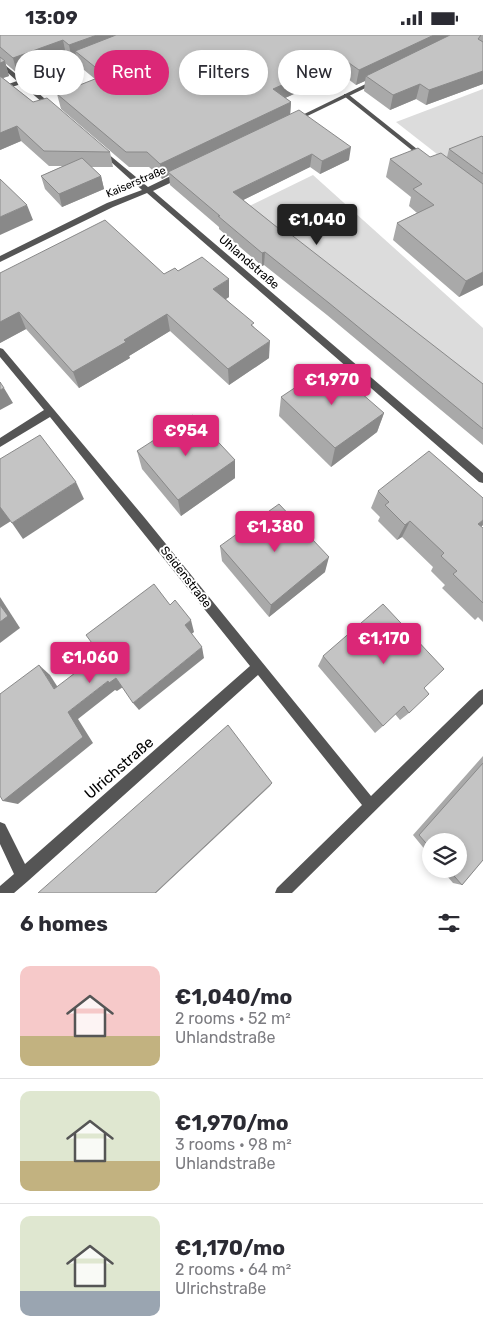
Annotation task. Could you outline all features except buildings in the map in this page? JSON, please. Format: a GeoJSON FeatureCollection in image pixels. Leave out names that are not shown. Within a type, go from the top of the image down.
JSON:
{"type":"FeatureCollection","features":[{"type":"Feature","properties":{"kind":"street"},"geometry":{"type":"LineString","coordinates":[[0,63],[15,76]]}},
{"type":"Feature","properties":{"kind":"street"},"geometry":{"type":"LineString","coordinates":[[351,93],[385,76]]}},
{"type":"Feature","properties":{"kind":"street"},"geometry":{"type":"LineString","coordinates":[[0,89],[15,84]]}},
{"type":"Feature","properties":{"kind":"street"},"geometry":{"type":"LineString","coordinates":[[37,95],[58,113]]}},
{"type":"Feature","properties":{"kind":"street"},"geometry":{"type":"LineString","coordinates":[[288,123],[346,95],[435,165]]}},
{"type":"Feature","properties":{"kind":"street","name":"Uhlandstraße"},"geometry":{"type":"LineString","coordinates":[[93,143],[483,479]]}},
{"type":"Feature","properties":{"kind":"street","name":"Kaiserstraße"},"geometry":{"type":"LineString","coordinates":[[0,259],[110,205],[184,173]]}},
{"type":"Feature","properties":{"kind":"street","name":"Seidenstraße"},"geometry":{"type":"LineString","coordinates":[[0,351],[145,524],[370,805]]}},
{"type":"Feature","properties":{"kind":"street"},"geometry":{"type":"LineString","coordinates":[[0,443],[51,411]]}},
{"type":"Feature","properties":{"kind":"street","name":"Ulrichstraße"},"geometry":{"type":"LineString","coordinates":[[3,893],[258,667]]}},
{"type":"Feature","properties":{"kind":"street"},"geometry":{"type":"LineString","coordinates":[[282,893],[483,695]]}},
{"type":"Feature","properties":{"kind":"street"},"geometry":{"type":"LineString","coordinates":[[0,829],[23,876]]}},
{"type":"Feature","properties":{"kind":"shaded area"},"geometry":{"type":"Polygon","coordinates":[[[483,89],[483,146],[446,161],[396,122],[483,89]]]}},
{"type":"Feature","properties":{"kind":"shaded area"},"geometry":{"type":"Polygon","coordinates":[[[313,175],[483,328],[483,400],[241,210],[313,175]]]}}]}
